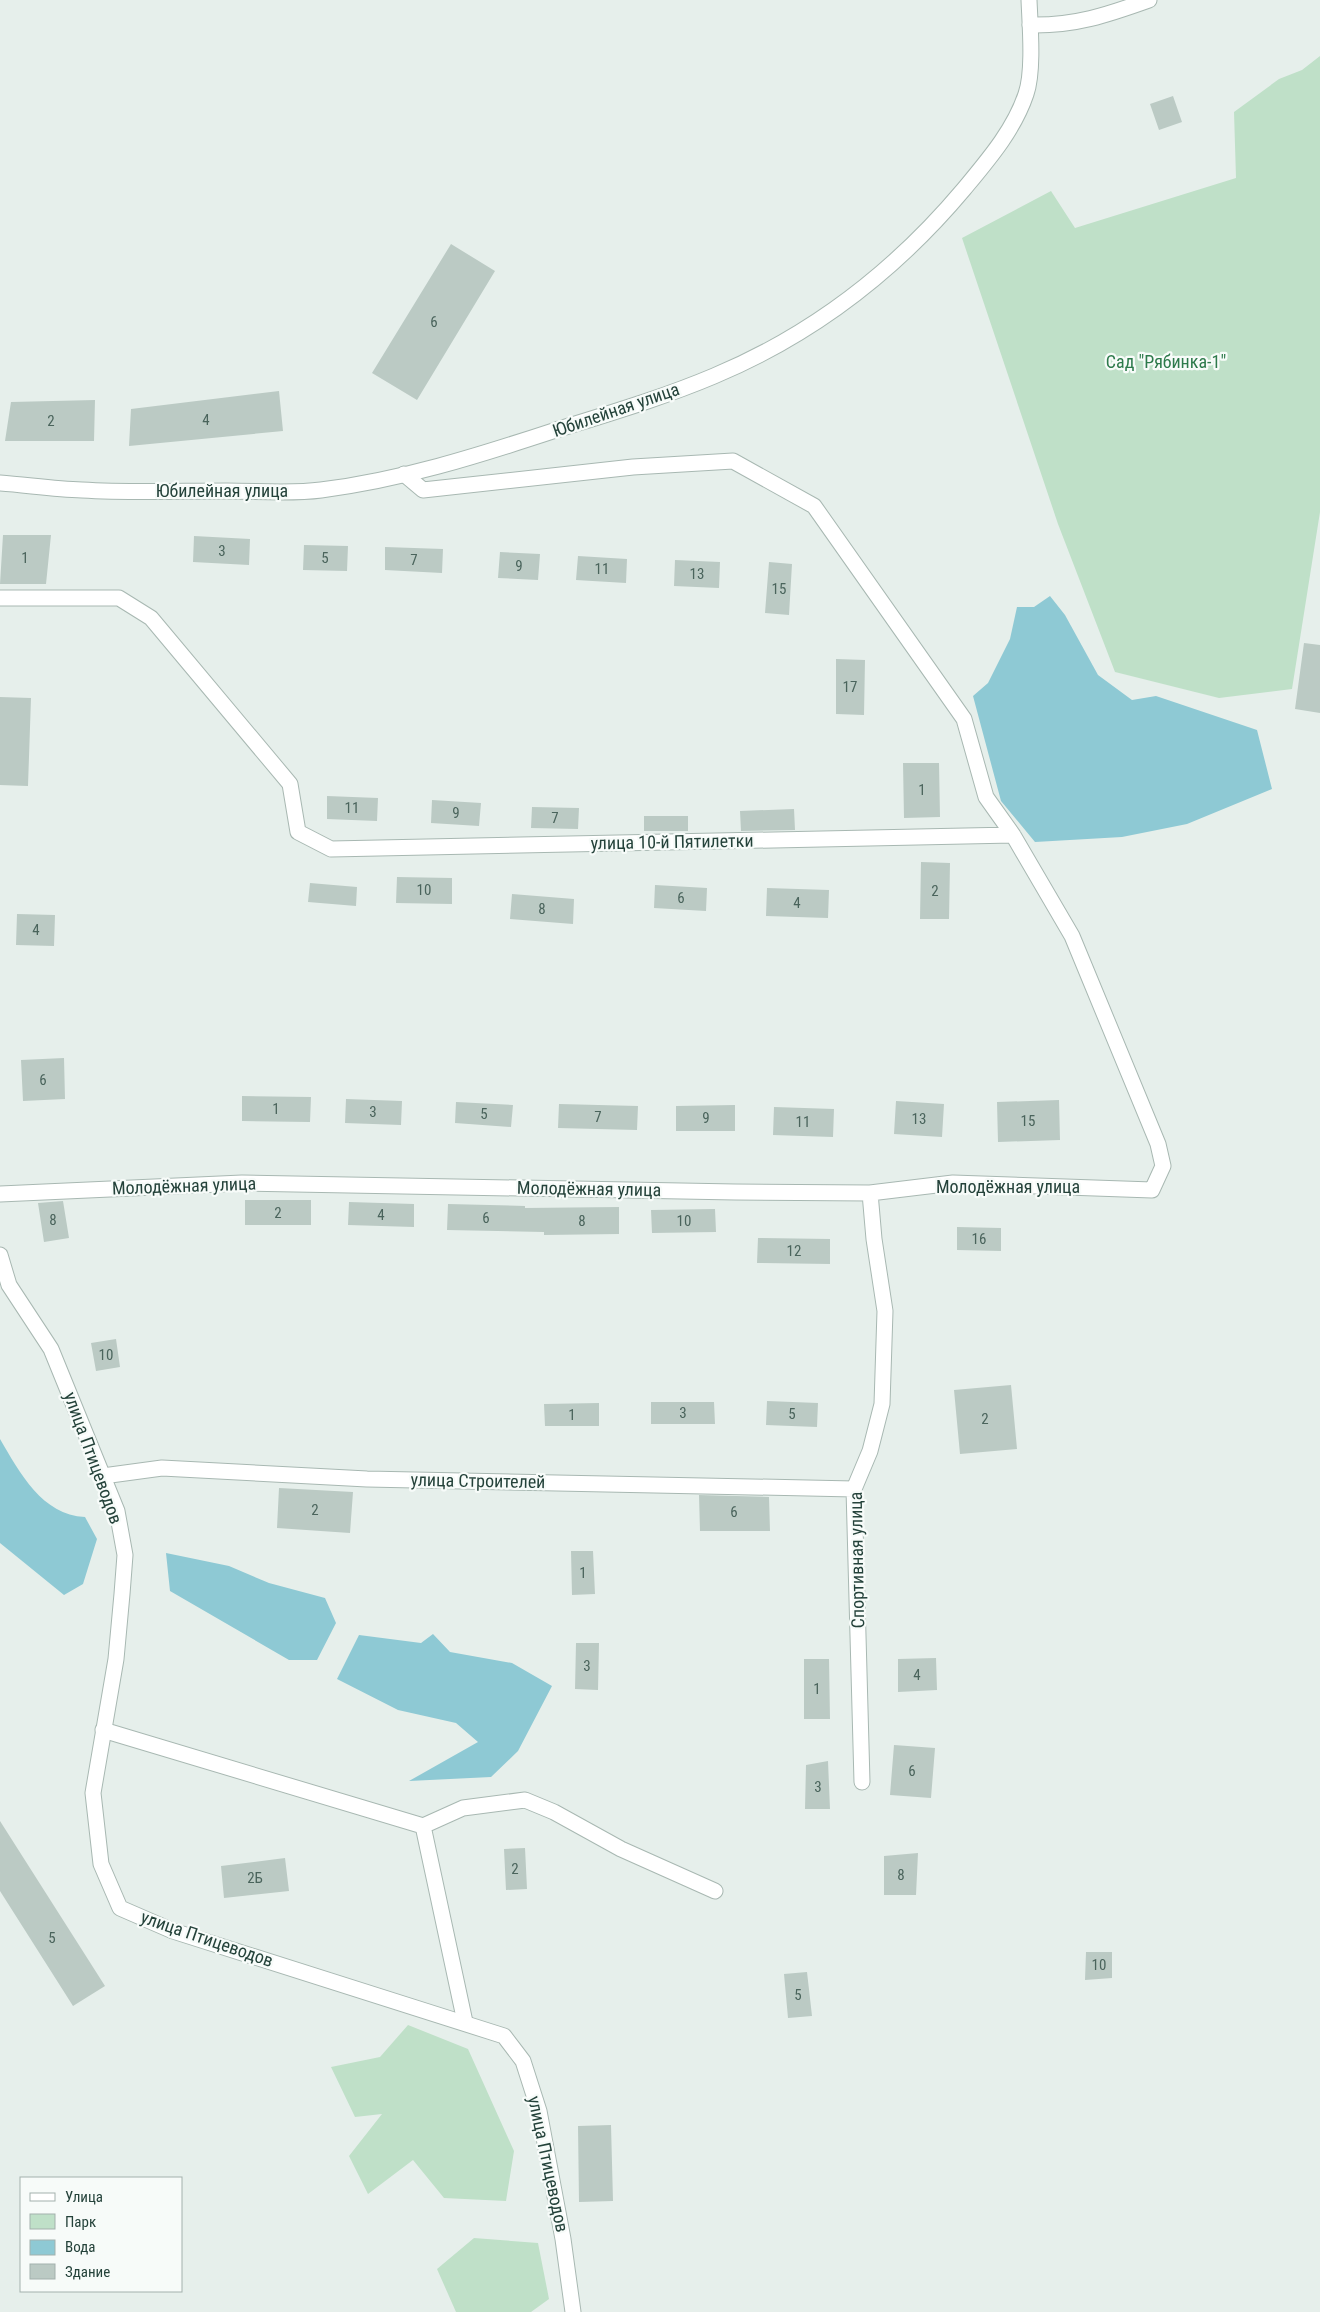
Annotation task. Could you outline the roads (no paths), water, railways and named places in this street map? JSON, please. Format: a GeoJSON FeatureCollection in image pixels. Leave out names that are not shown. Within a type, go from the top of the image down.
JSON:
{"type":"FeatureCollection","features":[{"type":"Feature","properties":{"kind":"street","name":"Юбилейная улица"},"geometry":{"type":"LineString","coordinates":[[0,483],[83,490],[316,491],[362,485],[486,453],[633,406],[716,375],[785,341],[821,320],[859,293],[953,202],[1002,141],[1017,116],[1027,91],[1030,25],[1029,0]]}},
{"type":"Feature","properties":{"kind":"street"},"geometry":{"type":"LineString","coordinates":[[1030,25],[1058,26],[1092,19],[1149,0]]}},
{"type":"Feature","properties":{"kind":"street"},"geometry":{"type":"LineString","coordinates":[[404,474],[423,490],[633,467],[733,461],[814,506],[964,719],[986,796],[1013,835]]}},
{"type":"Feature","properties":{"kind":"street","name":"улица 10-й Пятилетки"},"geometry":{"type":"LineString","coordinates":[[0,598],[119,598],[151,618],[290,784],[298,832],[331,849],[1013,835]]}},
{"type":"Feature","properties":{"kind":"street","name":"Молодёжная улица"},"geometry":{"type":"LineString","coordinates":[[0,1194],[242,1183],[870,1193],[953,1183],[1152,1190],[1163,1166],[1158,1144],[1072,936],[1013,835]]}},
{"type":"Feature","properties":{"kind":"street","name":"Спортивная улица"},"geometry":{"type":"LineString","coordinates":[[862,1782],[854,1489],[870,1451],[882,1404],[885,1311],[874,1239],[870,1193]]}},
{"type":"Feature","properties":{"kind":"street","name":"улица Птицеводов"},"geometry":{"type":"LineString","coordinates":[[0,1255],[9,1285],[51,1349],[117,1511],[125,1555],[116,1659],[102,1730],[93,1792],[100,1864],[120,1908],[173,1931],[465,2022],[504,2036],[523,2061],[540,2120],[563,2239],[573,2312]]}},
{"type":"Feature","properties":{"kind":"street","name":"улица Строителей"},"geometry":{"type":"LineString","coordinates":[[103,1476],[162,1468],[367,1479],[854,1489]]}},
{"type":"Feature","properties":{"kind":"street"},"geometry":{"type":"LineString","coordinates":[[102,1730],[422,1826],[463,1808],[525,1800],[554,1812],[621,1849],[714,1891]]}},
{"type":"Feature","properties":{"kind":"street"},"geometry":{"type":"LineString","coordinates":[[422,1826],[465,2022]]}},
{"type":"Feature","properties":{"kind":"water"},"geometry":{"type":"Polygon","coordinates":[[[1050,596],[1065,615],[1098,675],[1132,700],[1156,696],[1257,730],[1272,789],[1187,824],[1122,837],[1035,842],[1001,801],[973,696],[988,683],[1010,639],[1017,607],[1034,607],[1050,596]]]}},
{"type":"Feature","properties":{"kind":"water"},"geometry":{"type":"Polygon","coordinates":[[[0,1439],[24,1478],[34,1490],[56,1509],[85,1517],[97,1539],[83,1584],[64,1595],[0,1543],[0,1439]]]}},
{"type":"Feature","properties":{"kind":"water"},"geometry":{"type":"Polygon","coordinates":[[[166,1553],[229,1566],[269,1583],[325,1598],[336,1623],[317,1660],[289,1660],[170,1591],[166,1553]]]}},
{"type":"Feature","properties":{"kind":"water"},"geometry":{"type":"Polygon","coordinates":[[[433,1634],[450,1652],[512,1663],[552,1686],[518,1751],[491,1777],[409,1781],[478,1742],[456,1723],[398,1710],[337,1679],[359,1635],[421,1643],[433,1634]]]}},
{"type":"Feature","properties":{"kind":"park label","name":"Сад \"Рябинка-1\""},"geometry":{"type":"Point","coordinates":[1166,362]}}]}
